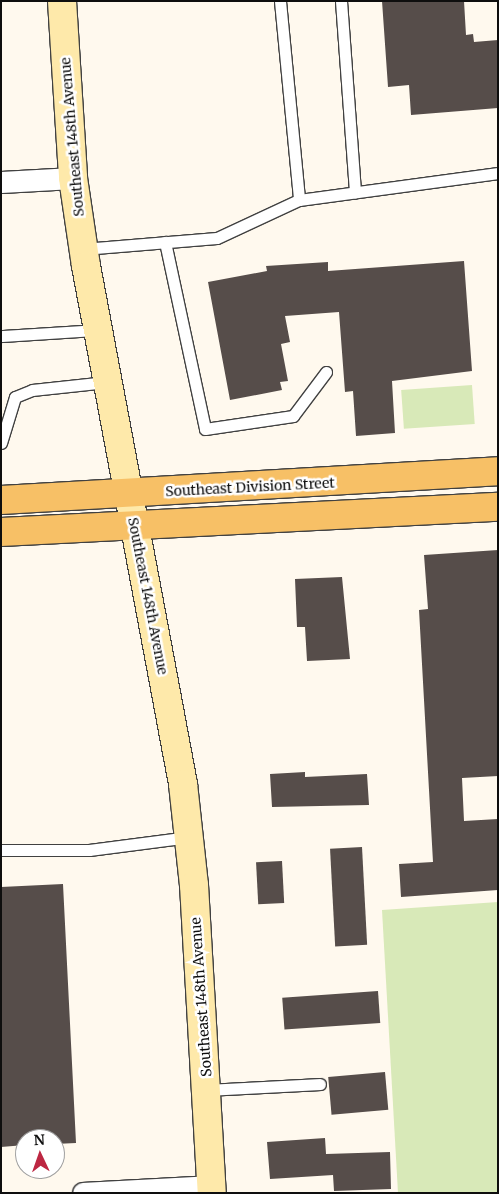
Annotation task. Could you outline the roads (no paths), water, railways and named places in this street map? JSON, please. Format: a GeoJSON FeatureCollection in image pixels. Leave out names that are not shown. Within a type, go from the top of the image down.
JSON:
{"type":"FeatureCollection","features":[{"type":"Feature","properties":{"kind":"main road","name":"Southeast 148th Avenue"},"geometry":{"type":"LineString","coordinates":[[62,1],[73,178],[97,330],[178,751],[189,837],[212,1189]]}},
{"type":"Feature","properties":{"kind":"main road","name":"Southeast Division Street"},"geometry":{"type":"LineString","coordinates":[[1,500],[498,471]]}},
{"type":"Feature","properties":{"kind":"main road"},"geometry":{"type":"LineString","coordinates":[[1,532],[498,507]]}},
{"type":"Feature","properties":{"kind":"street"},"geometry":{"type":"LineString","coordinates":[[1,182],[73,178]]}},
{"type":"Feature","properties":{"kind":"street"},"geometry":{"type":"LineString","coordinates":[[83,1193],[212,1189]]}},
{"type":"Feature","properties":{"kind":"lane"},"geometry":{"type":"LineString","coordinates":[[280,1],[299,200]]}},
{"type":"Feature","properties":{"kind":"lane"},"geometry":{"type":"LineString","coordinates":[[341,1],[356,192]]}},
{"type":"Feature","properties":{"kind":"lane"},"geometry":{"type":"LineString","coordinates":[[84,249],[216,238],[299,200],[498,173]]}},
{"type":"Feature","properties":{"kind":"lane"},"geometry":{"type":"LineString","coordinates":[[165,242],[205,429],[293,416],[326,372]]}},
{"type":"Feature","properties":{"kind":"lane"},"geometry":{"type":"LineString","coordinates":[[1,336],[97,330]]}},
{"type":"Feature","properties":{"kind":"lane"},"geometry":{"type":"LineString","coordinates":[[1,443],[15,397],[32,390],[107,382]]}},
{"type":"Feature","properties":{"kind":"lane"},"geometry":{"type":"LineString","coordinates":[[1,850],[89,850],[189,837]]}},
{"type":"Feature","properties":{"kind":"lane"},"geometry":{"type":"LineString","coordinates":[[207,1090],[320,1084]]}}]}
